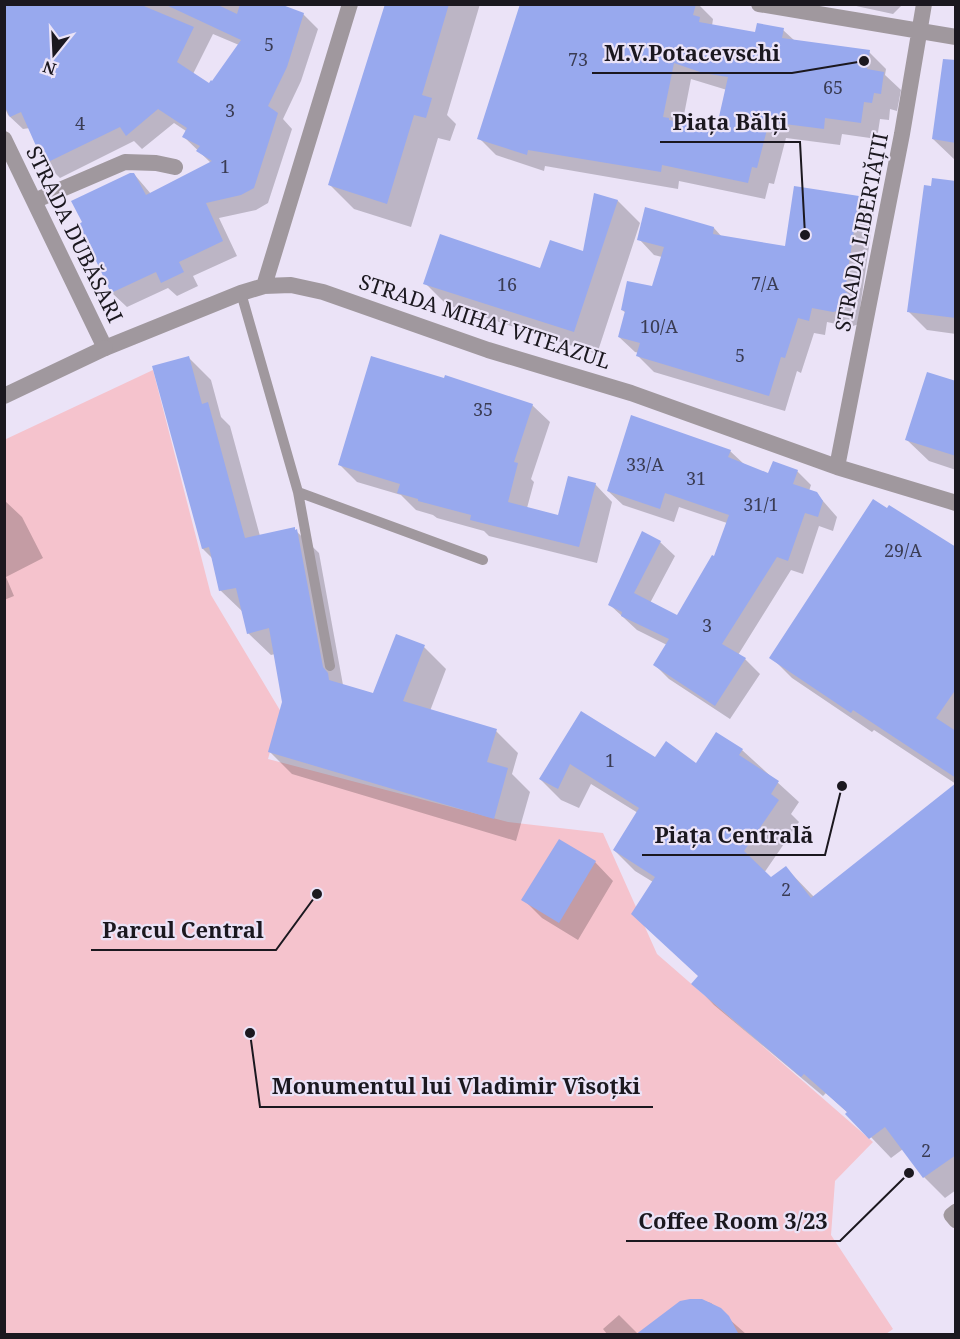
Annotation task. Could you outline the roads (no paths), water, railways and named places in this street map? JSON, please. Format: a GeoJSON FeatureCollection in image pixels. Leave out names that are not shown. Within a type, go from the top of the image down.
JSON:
{"type":"FeatureCollection","features":[{"type":"Feature","properties":{"kind":"street"},"geometry":{"type":"LineString","coordinates":[[264,286],[350,4]]}},
{"type":"Feature","properties":{"kind":"street"},"geometry":{"type":"LineString","coordinates":[[759,4],[956,37]]}},
{"type":"Feature","properties":{"kind":"street","name":"STRADA LIBERTĂȚII"},"geometry":{"type":"LineString","coordinates":[[837,467],[902,134],[924,4]]}},
{"type":"Feature","properties":{"kind":"street","name":"STRADA DUBĂSARI"},"geometry":{"type":"LineString","coordinates":[[4,139],[105,348]]}},
{"type":"Feature","properties":{"kind":"street"},"geometry":{"type":"LineString","coordinates":[[34,201],[126,162],[175,167]]}},
{"type":"Feature","properties":{"kind":"street","name":"STRADA MIHAI VITEAZUL"},"geometry":{"type":"LineString","coordinates":[[4,396],[105,348],[242,293],[264,286],[291,285],[323,291],[489,350],[631,393],[837,467],[956,503]]}},
{"type":"Feature","properties":{"kind":"street"},"geometry":{"type":"LineString","coordinates":[[956,1211],[951,1215],[956,1221]]}},
{"type":"Feature","properties":{"kind":"lane"},"geometry":{"type":"LineString","coordinates":[[242,293],[298,492],[330,666]]}},
{"type":"Feature","properties":{"kind":"lane"},"geometry":{"type":"LineString","coordinates":[[298,492],[483,560]]}},
{"type":"Feature","properties":{"kind":"place","name":"M.V.Potacevschi"},"geometry":{"type":"Point","coordinates":[864,61]}},
{"type":"Feature","properties":{"kind":"place","name":"Piața Bălți"},"geometry":{"type":"Point","coordinates":[805,235]}},
{"type":"Feature","properties":{"kind":"place","name":"Piața Centrală"},"geometry":{"type":"Point","coordinates":[842,786]}},
{"type":"Feature","properties":{"kind":"place","name":"Parcul Central"},"geometry":{"type":"Point","coordinates":[317,894]}},
{"type":"Feature","properties":{"kind":"place","name":"Monumentul lui Vladimir Vîsoțki"},"geometry":{"type":"Point","coordinates":[250,1033]}},
{"type":"Feature","properties":{"kind":"place","name":"Coffee Room 3/23"},"geometry":{"type":"Point","coordinates":[909,1173]}}]}
